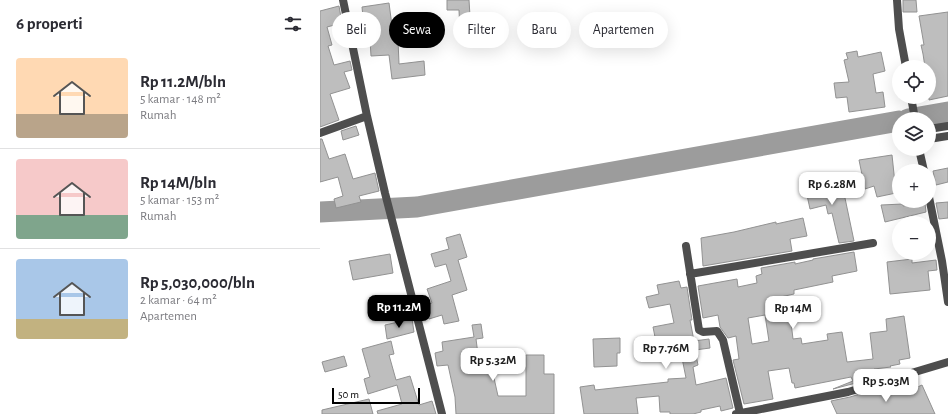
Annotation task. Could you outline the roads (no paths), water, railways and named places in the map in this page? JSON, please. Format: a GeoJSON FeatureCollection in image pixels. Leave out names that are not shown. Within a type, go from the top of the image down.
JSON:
{"type":"FeatureCollection","features":[{"type":"Feature","properties":{"kind":"street"},"geometry":{"type":"LineString","coordinates":[[343,0],[367,116],[385,193],[442,414]]}},
{"type":"Feature","properties":{"kind":"street"},"geometry":{"type":"LineString","coordinates":[[897,0],[899,29],[905,60]]}},
{"type":"Feature","properties":{"kind":"street"},"geometry":{"type":"LineString","coordinates":[[320,133],[367,116]]}},
{"type":"Feature","properties":{"kind":"street"},"geometry":{"type":"LineString","coordinates":[[936,128],[948,126]]}},
{"type":"Feature","properties":{"kind":"street"},"geometry":{"type":"LineString","coordinates":[[936,138],[948,136]]}},
{"type":"Feature","properties":{"kind":"street"},"geometry":{"type":"LineString","coordinates":[[931,208],[942,261],[948,302]]}},
{"type":"Feature","properties":{"kind":"street"},"geometry":{"type":"LineString","coordinates":[[690,274],[873,243]]}},
{"type":"Feature","properties":{"kind":"street"},"geometry":{"type":"LineString","coordinates":[[686,246],[699,330],[703,332],[717,331],[722,340],[738,414],[767,411],[848,392],[948,362]]}},
{"type":"Feature","properties":{"kind":"waterway"},"geometry":{"type":"LineString","coordinates":[[936,114],[948,112]]}},
{"type":"Feature","properties":{"kind":"waterway"},"geometry":{"type":"LineString","coordinates":[[320,212],[417,207],[892,122]]}}]}
